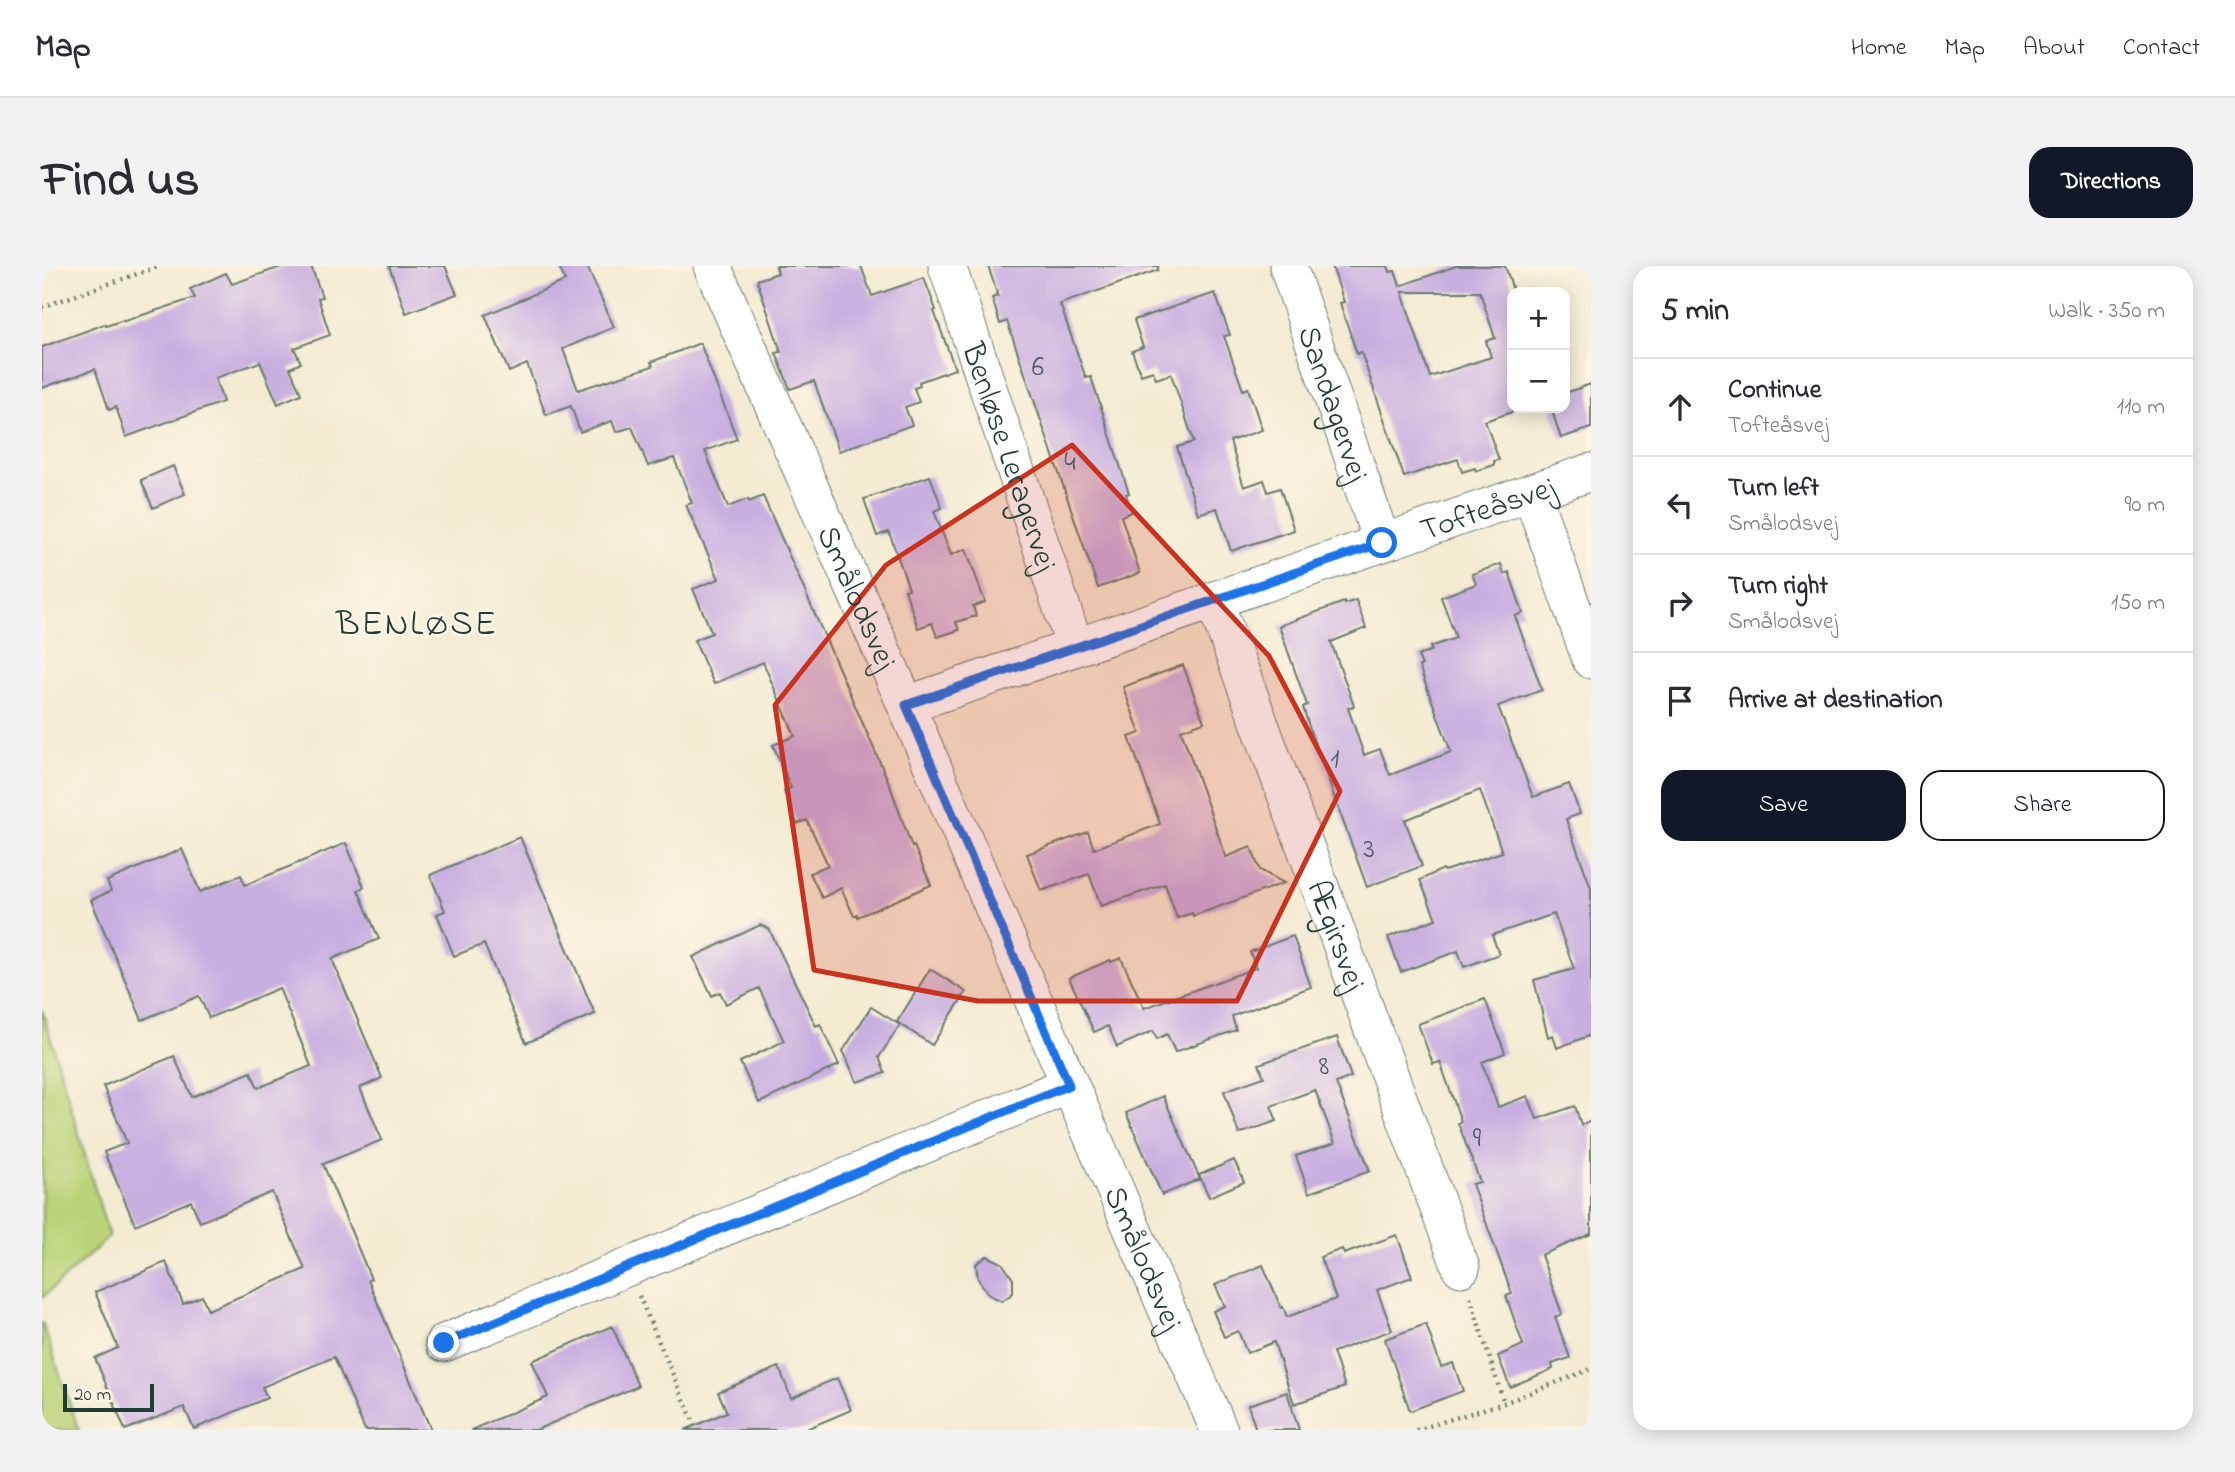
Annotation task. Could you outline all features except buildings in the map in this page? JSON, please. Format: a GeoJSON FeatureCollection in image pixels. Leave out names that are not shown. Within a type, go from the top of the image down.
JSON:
{"type":"FeatureCollection","features":[{"type":"Feature","properties":{"kind":"street","name":"Smålodsvej"},"geometry":{"type":"LineString","coordinates":[[712,266],[906,705],[1219,1430]]}},
{"type":"Feature","properties":{"kind":"street","name":"Benløse Leragervej"},"geometry":{"type":"LineString","coordinates":[[947,266],[1075,647]]}},
{"type":"Feature","properties":{"kind":"street","name":"Sandagervej"},"geometry":{"type":"LineString","coordinates":[[1288,266],[1382,543]]}},
{"type":"Feature","properties":{"kind":"street","name":"Tofteåsvej"},"geometry":{"type":"LineString","coordinates":[[906,705],[1591,472]]}},
{"type":"Feature","properties":{"kind":"street"},"geometry":{"type":"LineString","coordinates":[[1531,492],[1591,660]]}},
{"type":"Feature","properties":{"kind":"street","name":"Ægirsvej"},"geometry":{"type":"LineString","coordinates":[[1214,600],[1461,1268]]}},
{"type":"Feature","properties":{"kind":"street"},"geometry":{"type":"LineString","coordinates":[[444,1343],[1069,1085]]}},
{"type":"Feature","properties":{"kind":"path"},"geometry":{"type":"LineString","coordinates":[[42,307],[160,266]]}},
{"type":"Feature","properties":{"kind":"path"},"geometry":{"type":"LineString","coordinates":[[627,1267],[697,1430]]}},
{"type":"Feature","properties":{"kind":"path"},"geometry":{"type":"LineString","coordinates":[[1461,1268],[1504,1402]]}},
{"type":"Feature","properties":{"kind":"path"},"geometry":{"type":"LineString","coordinates":[[1416,1430],[1504,1402],[1591,1368]]}},
{"type":"Feature","properties":{"kind":"highlighted area"},"geometry":{"type":"Polygon","coordinates":[[[1072,445],[1269,656],[1340,791],[1237,1001],[978,1001],[814,970],[775,705],[886,565],[1072,445]]]}},
{"type":"Feature","properties":{"kind":"green space"},"geometry":{"type":"Polygon","coordinates":[[[42,1009],[109,1237],[42,1298],[42,1009]]]}},
{"type":"Feature","properties":{"kind":"green space"},"geometry":{"type":"Polygon","coordinates":[[[42,1322],[79,1430],[42,1430],[42,1322]]]}},
{"type":"Feature","properties":{"kind":"district","name":"BENLØSE"},"geometry":{"type":"Point","coordinates":[417,622]}},
{"type":"Feature","properties":{"kind":"route"},"geometry":{"type":"LineString","coordinates":[[444,1343],[1069,1085],[906,705],[1382,543]]}}]}
